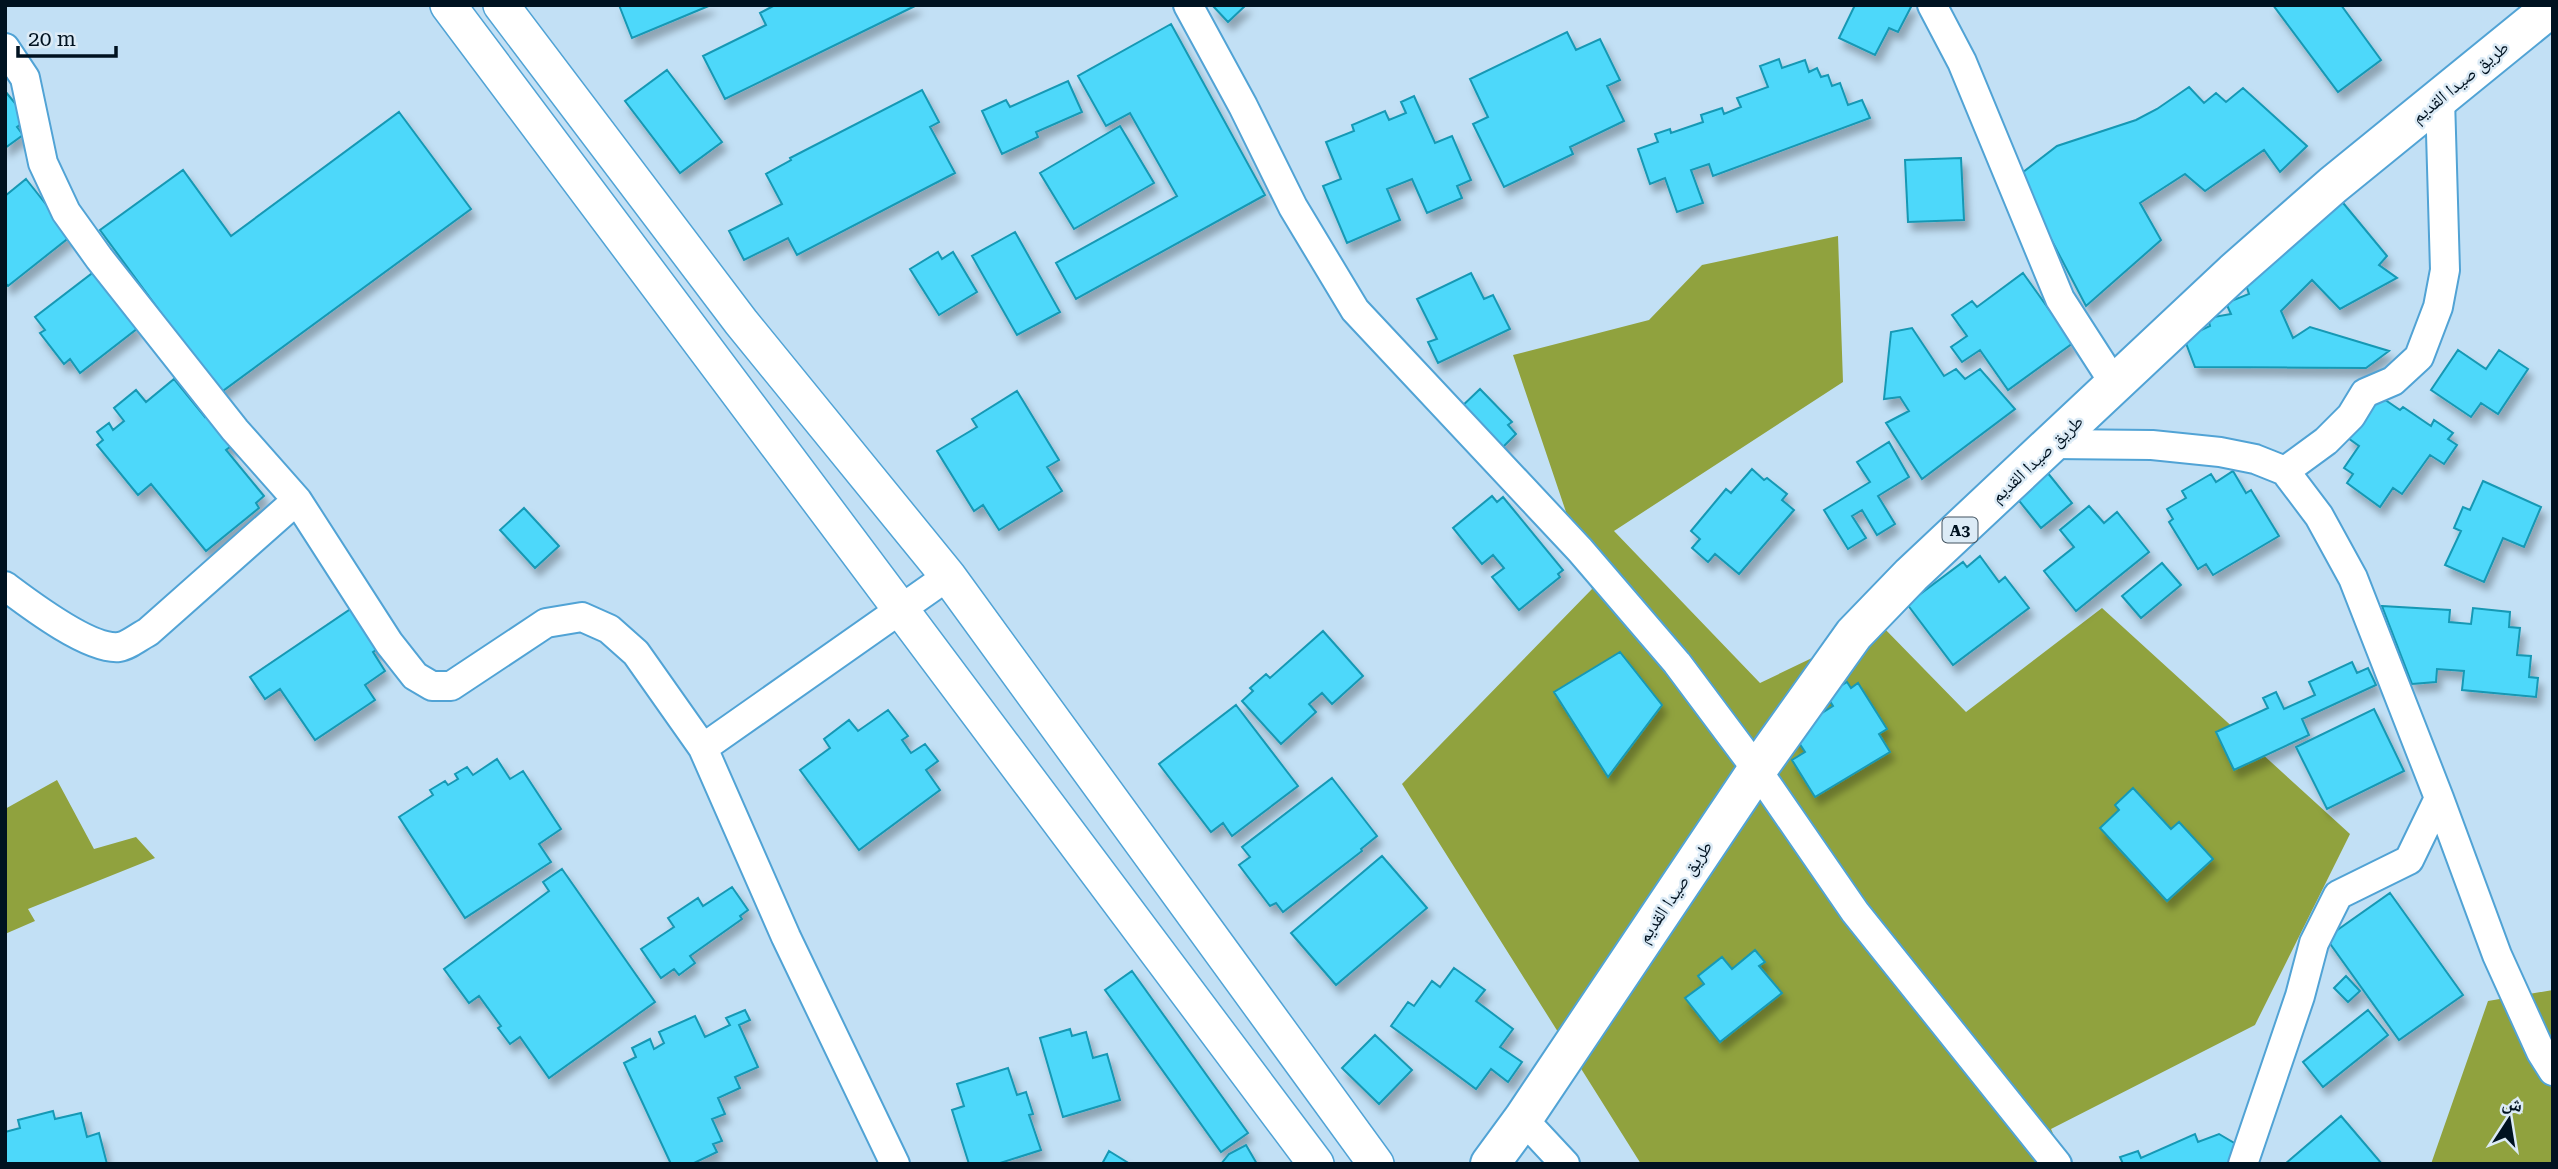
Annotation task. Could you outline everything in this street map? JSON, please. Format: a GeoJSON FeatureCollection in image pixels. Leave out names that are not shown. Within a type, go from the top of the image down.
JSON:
{"type":"FeatureCollection","features":[{"type":"Feature","properties":{"kind":"highway","name":"طريق صيدا القديم"},"geometry":{"type":"LineString","coordinates":[[1490,1164],[1757,770],[1854,634],[1912,575],[2116,386],[2234,272],[2333,185],[2553,6]]}},
{"type":"Feature","properties":{"kind":"street"},"geometry":{"type":"LineString","coordinates":[[447,5],[1316,1164]]}},
{"type":"Feature","properties":{"kind":"street"},"geometry":{"type":"LineString","coordinates":[[501,5],[741,321],[948,576],[1376,1164]]}},
{"type":"Feature","properties":{"kind":"street"},"geometry":{"type":"LineString","coordinates":[[1188,5],[1243,106],[1293,207],[1355,310],[1580,550],[1677,663],[1757,770],[1855,912],[2056,1164]]}},
{"type":"Feature","properties":{"kind":"street"},"geometry":{"type":"LineString","coordinates":[[1932,5],[1962,62],[2060,299],[2116,386]]}},
{"type":"Feature","properties":{"kind":"street"},"geometry":{"type":"LineString","coordinates":[[5,48],[25,78],[43,163],[66,212],[99,258],[235,430],[297,500],[389,643],[415,676],[432,686],[451,686],[547,623],[582,617],[609,629],[636,653],[703,748],[786,937],[895,1164]]}},
{"type":"Feature","properties":{"kind":"street"},"geometry":{"type":"LineString","coordinates":[[2285,471],[2326,442],[2351,416],[2365,393],[2393,381],[2419,358],[2438,307],[2445,270],[2440,99]]}},
{"type":"Feature","properties":{"kind":"street"},"geometry":{"type":"LineString","coordinates":[[2053,444],[2152,445],[2220,452],[2255,460],[2285,471],[2319,516],[2353,578],[2497,955],[2541,1052],[2553,1071]]}},
{"type":"Feature","properties":{"kind":"street"},"geometry":{"type":"LineString","coordinates":[[5,586],[50,619],[96,642],[120,647],[148,632],[297,500]]}},
{"type":"Feature","properties":{"kind":"street"},"geometry":{"type":"LineString","coordinates":[[703,748],[948,576]]}},
{"type":"Feature","properties":{"kind":"street"},"geometry":{"type":"LineString","coordinates":[[2243,1164],[2300,996],[2314,943],[2338,895],[2409,860],[2439,798]]}},
{"type":"Feature","properties":{"kind":"street"},"geometry":{"type":"LineString","coordinates":[[1523,1119],[1564,1164]]}},
{"type":"Feature","properties":{"kind":"green space"},"geometry":{"type":"Polygon","coordinates":[[[1838,236],[1843,382],[1614,531],[1760,683],[1881,625],[1966,712],[2102,608],[2350,834],[2255,1025],[2051,1129],[2066,1164],[1641,1164],[1402,784],[1592,589],[1513,355],[1649,320],[1702,265],[1838,236]]]}},
{"type":"Feature","properties":{"kind":"green space"},"geometry":{"type":"Polygon","coordinates":[[[57,780],[94,849],[136,837],[155,858],[28,909],[35,921],[5,934],[5,809],[57,780]]]}},
{"type":"Feature","properties":{"kind":"green space"},"geometry":{"type":"Polygon","coordinates":[[[2553,990],[2553,1164],[2431,1164],[2488,1001],[2553,990]]]}},
{"type":"Feature","properties":{"kind":"building"},"geometry":{"type":"Polygon","coordinates":[[[619,5],[711,5],[632,38],[619,5]]]}},
{"type":"Feature","properties":{"kind":"building"},"geometry":{"type":"Polygon","coordinates":[[[775,5],[917,5],[725,99],[703,56],[766,25],[760,13],[775,5]]]}},
{"type":"Feature","properties":{"kind":"building"},"geometry":{"type":"Polygon","coordinates":[[[1212,5],[1246,5],[1228,22],[1212,5]]]}},
{"type":"Feature","properties":{"kind":"building"},"geometry":{"type":"Polygon","coordinates":[[[1855,5],[1912,5],[1898,32],[1889,28],[1875,55],[1839,38],[1855,5]]]}},
{"type":"Feature","properties":{"kind":"building"},"geometry":{"type":"Polygon","coordinates":[[[2273,5],[2341,5],[2381,60],[2338,92],[2273,5]]]}},
{"type":"Feature","properties":{"kind":"building"},"geometry":{"type":"Polygon","coordinates":[[[1171,24],[1265,195],[1076,299],[1056,263],[1177,196],[1130,113],[1106,126],[1078,76],[1171,24]]]}},
{"type":"Feature","properties":{"kind":"building"},"geometry":{"type":"Polygon","coordinates":[[[1567,32],[1576,50],[1600,39],[1620,80],[1607,86],[1624,121],[1570,147],[1573,154],[1504,187],[1473,124],[1488,117],[1470,79],[1567,32]]]}},
{"type":"Feature","properties":{"kind":"building"},"geometry":{"type":"Polygon","coordinates":[[[1779,59],[1782,68],[1805,60],[1809,72],[1817,68],[1821,77],[1828,75],[1832,86],[1840,83],[1848,105],[1862,100],[1870,118],[1713,176],[1709,164],[1691,170],[1703,203],[1677,212],[1665,178],[1650,184],[1638,149],[1658,142],[1655,134],[1670,129],[1671,133],[1703,122],[1701,115],[1722,108],[1724,114],[1741,107],[1737,98],[1768,87],[1760,66],[1779,59]]]}},
{"type":"Feature","properties":{"kind":"building"},"geometry":{"type":"Polygon","coordinates":[[[667,70],[722,142],[680,173],[625,101],[667,70]]]}},
{"type":"Feature","properties":{"kind":"building"},"geometry":{"type":"Polygon","coordinates":[[[1068,81],[1082,112],[1036,132],[1038,137],[1002,154],[982,111],[1006,100],[1010,107],[1068,81]]]}},
{"type":"Feature","properties":{"kind":"building"},"geometry":{"type":"Polygon","coordinates":[[[2189,87],[2204,103],[2216,93],[2226,102],[2243,88],[2307,146],[2280,172],[2264,150],[2205,191],[2185,174],[2140,203],[2161,240],[2086,306],[2018,176],[2057,146],[2136,120],[2189,87]]]}},
{"type":"Feature","properties":{"kind":"building"},"geometry":{"type":"Polygon","coordinates":[[[922,90],[939,122],[930,127],[955,173],[797,255],[788,238],[744,260],[729,231],[782,204],[766,174],[791,160],[790,158],[922,90]]]}},
{"type":"Feature","properties":{"kind":"building"},"geometry":{"type":"Polygon","coordinates":[[[5,91],[28,119],[17,127],[23,135],[5,148],[5,91]]]}},
{"type":"Feature","properties":{"kind":"building"},"geometry":{"type":"Polygon","coordinates":[[[1414,96],[1435,143],[1452,136],[1471,180],[1457,186],[1462,198],[1427,213],[1412,179],[1387,189],[1400,220],[1347,243],[1323,186],[1341,179],[1326,142],[1354,131],[1352,125],[1385,111],[1389,120],[1406,113],[1401,102],[1414,96]]]}},
{"type":"Feature","properties":{"kind":"building"},"geometry":{"type":"Polygon","coordinates":[[[399,112],[471,209],[220,393],[100,230],[183,170],[231,236],[399,112]]]}},
{"type":"Feature","properties":{"kind":"building"},"geometry":{"type":"Polygon","coordinates":[[[1120,126],[1154,183],[1074,229],[1040,173],[1120,126]]]}},
{"type":"Feature","properties":{"kind":"building"},"geometry":{"type":"Polygon","coordinates":[[[1961,158],[1964,220],[1908,222],[1905,160],[1961,158]]]}},
{"type":"Feature","properties":{"kind":"building"},"geometry":{"type":"Polygon","coordinates":[[[26,179],[71,236],[8,286],[5,283],[5,196],[26,179]]]}},
{"type":"Feature","properties":{"kind":"building"},"geometry":{"type":"Polygon","coordinates":[[[2339,198],[2387,256],[2379,265],[2397,278],[2340,309],[2312,280],[2281,311],[2293,338],[2310,327],[2389,351],[2366,368],[2195,367],[2184,338],[2210,326],[2208,318],[2231,314],[2226,303],[2249,294],[2245,282],[2339,198]]]}},
{"type":"Feature","properties":{"kind":"building"},"geometry":{"type":"Polygon","coordinates":[[[1015,232],[1060,312],[1017,335],[972,256],[1015,232]]]}},
{"type":"Feature","properties":{"kind":"building"},"geometry":{"type":"Polygon","coordinates":[[[938,252],[942,259],[953,252],[977,292],[939,315],[910,269],[938,252]]]}},
{"type":"Feature","properties":{"kind":"building"},"geometry":{"type":"Polygon","coordinates":[[[95,271],[138,328],[80,373],[70,359],[64,364],[40,333],[45,330],[35,317],[95,271]]]}},
{"type":"Feature","properties":{"kind":"building"},"geometry":{"type":"Polygon","coordinates":[[[1471,273],[1484,299],[1493,295],[1510,329],[1438,363],[1428,342],[1437,339],[1417,299],[1471,273]]]}},
{"type":"Feature","properties":{"kind":"building"},"geometry":{"type":"Polygon","coordinates":[[[2023,273],[2073,343],[2008,390],[1980,350],[1962,362],[1951,347],[1967,336],[1952,315],[1972,301],[1977,307],[2023,273]]]}},
{"type":"Feature","properties":{"kind":"building"},"geometry":{"type":"Polygon","coordinates":[[[1912,328],[1944,376],[1956,369],[1965,379],[1980,369],[2015,409],[1922,479],[1886,423],[1909,411],[1900,397],[1884,399],[1891,332],[1912,328]]]}},
{"type":"Feature","properties":{"kind":"building"},"geometry":{"type":"Polygon","coordinates":[[[2458,350],[2486,369],[2499,350],[2528,369],[2498,414],[2481,403],[2471,417],[2431,390],[2458,350]]]}},
{"type":"Feature","properties":{"kind":"building"},"geometry":{"type":"Polygon","coordinates":[[[174,379],[205,417],[213,410],[238,441],[226,450],[264,496],[256,503],[259,508],[206,551],[151,484],[138,495],[97,445],[103,440],[97,432],[109,423],[113,430],[124,421],[114,408],[136,390],[146,402],[174,379]]]}},
{"type":"Feature","properties":{"kind":"building"},"geometry":{"type":"Polygon","coordinates":[[[1480,389],[1512,422],[1508,425],[1516,434],[1498,452],[1458,410],[1480,389]]]}},
{"type":"Feature","properties":{"kind":"building"},"geometry":{"type":"Polygon","coordinates":[[[1017,391],[1059,460],[1047,467],[1062,491],[999,530],[983,505],[974,511],[937,451],[977,427],[972,419],[1017,391]]]}},
{"type":"Feature","properties":{"kind":"building"},"geometry":{"type":"Polygon","coordinates":[[[2378,395],[2400,410],[2403,407],[2431,426],[2434,420],[2453,433],[2448,439],[2457,445],[2444,464],[2430,455],[2402,494],[2393,488],[2380,507],[2347,483],[2353,474],[2344,468],[2359,446],[2348,438],[2378,395]]]}},
{"type":"Feature","properties":{"kind":"building"},"geometry":{"type":"Polygon","coordinates":[[[1889,442],[1909,477],[1878,496],[1895,524],[1877,535],[1862,510],[1852,516],[1866,538],[1848,549],[1824,510],[1870,482],[1857,462],[1889,442]]]}},
{"type":"Feature","properties":{"kind":"building"},"geometry":{"type":"Polygon","coordinates":[[[1752,469],[1787,494],[1782,500],[1794,510],[1739,574],[1715,554],[1708,562],[1692,548],[1700,539],[1691,531],[1726,489],[1731,493],[1752,469]]]}},
{"type":"Feature","properties":{"kind":"building"},"geometry":{"type":"Polygon","coordinates":[[[2233,471],[2246,493],[2251,490],[2279,536],[2213,575],[2206,564],[2198,569],[2169,522],[2173,519],[2167,509],[2186,498],[2182,491],[2211,474],[2216,482],[2233,471]]]}},
{"type":"Feature","properties":{"kind":"building"},"geometry":{"type":"Polygon","coordinates":[[[2047,472],[2072,503],[2041,528],[2016,497],[2047,472]]]}},
{"type":"Feature","properties":{"kind":"building"},"geometry":{"type":"Polygon","coordinates":[[[2483,481],[2541,507],[2524,547],[2503,538],[2484,582],[2445,565],[2461,531],[2454,528],[2463,507],[2470,510],[2483,481]]]}},
{"type":"Feature","properties":{"kind":"building"},"geometry":{"type":"Polygon","coordinates":[[[1492,496],[1497,502],[1503,497],[1563,570],[1558,574],[1560,577],[1519,610],[1492,577],[1504,568],[1493,555],[1482,564],[1453,528],[1492,496]]]}},
{"type":"Feature","properties":{"kind":"building"},"geometry":{"type":"Polygon","coordinates":[[[2089,506],[2104,523],[2117,512],[2149,552],[2076,611],[2044,571],[2074,547],[2060,530],[2089,506]]]}},
{"type":"Feature","properties":{"kind":"building"},"geometry":{"type":"Polygon","coordinates":[[[524,508],[559,546],[535,568],[500,530],[524,508]]]}},
{"type":"Feature","properties":{"kind":"building"},"geometry":{"type":"Polygon","coordinates":[[[1980,556],[1999,582],[2005,577],[2029,608],[1953,665],[1907,604],[1963,562],[1967,567],[1980,556]]]}},
{"type":"Feature","properties":{"kind":"building"},"geometry":{"type":"Polygon","coordinates":[[[2162,563],[2181,585],[2141,618],[2122,596],[2162,563]]]}},
{"type":"Feature","properties":{"kind":"building"},"geometry":{"type":"Polygon","coordinates":[[[358,604],[385,644],[373,652],[385,671],[365,685],[375,700],[315,740],[280,689],[265,699],[250,677],[358,604]]]}},
{"type":"Feature","properties":{"kind":"building"},"geometry":{"type":"Polygon","coordinates":[[[2382,606],[2450,610],[2449,622],[2471,624],[2473,608],[2510,612],[2509,627],[2520,628],[2517,655],[2531,656],[2529,677],[2538,678],[2536,697],[2462,690],[2464,671],[2437,669],[2436,682],[2412,684],[2382,606]]]}},
{"type":"Feature","properties":{"kind":"building"},"geometry":{"type":"Polygon","coordinates":[[[1323,631],[1363,676],[1332,704],[1322,693],[1309,704],[1316,712],[1281,744],[1242,701],[1253,691],[1250,688],[1266,674],[1270,678],[1323,631]]]}},
{"type":"Feature","properties":{"kind":"building"},"geometry":{"type":"Polygon","coordinates":[[[1620,652],[1662,705],[1608,777],[1554,692],[1620,652]]]}},
{"type":"Feature","properties":{"kind":"building"},"geometry":{"type":"Polygon","coordinates":[[[2352,662],[2357,673],[2368,668],[2376,685],[2302,719],[2309,735],[2234,770],[2216,732],[2268,708],[2263,698],[2276,692],[2284,709],[2315,695],[2309,682],[2352,662]]]}},
{"type":"Feature","properties":{"kind":"building"},"geometry":{"type":"Polygon","coordinates":[[[1847,682],[1851,688],[1858,683],[1887,729],[1879,734],[1890,752],[1815,797],[1792,760],[1805,752],[1792,732],[1833,706],[1826,695],[1847,682]]]}},
{"type":"Feature","properties":{"kind":"building"},"geometry":{"type":"Polygon","coordinates":[[[1236,705],[1298,786],[1232,836],[1223,823],[1211,832],[1159,764],[1236,705]]]}},
{"type":"Feature","properties":{"kind":"building"},"geometry":{"type":"Polygon","coordinates":[[[2374,709],[2404,771],[2327,809],[2296,747],[2374,709]]]}},
{"type":"Feature","properties":{"kind":"building"},"geometry":{"type":"Polygon","coordinates":[[[888,710],[908,736],[902,740],[911,753],[925,744],[938,761],[926,770],[940,790],[859,850],[800,770],[830,748],[824,739],[849,720],[858,731],[888,710]]]}},
{"type":"Feature","properties":{"kind":"building"},"geometry":{"type":"Polygon","coordinates":[[[497,759],[510,779],[523,771],[561,829],[539,844],[551,862],[465,918],[399,817],[433,795],[430,790],[445,781],[448,785],[458,779],[455,774],[467,767],[473,775],[497,759]]]}},
{"type":"Feature","properties":{"kind":"building"},"geometry":{"type":"Polygon","coordinates":[[[1332,778],[1377,836],[1361,849],[1362,851],[1283,912],[1276,903],[1270,906],[1239,865],[1250,857],[1242,847],[1332,778]]]}},
{"type":"Feature","properties":{"kind":"building"},"geometry":{"type":"Polygon","coordinates":[[[2133,788],[2171,829],[2179,822],[2213,859],[2167,901],[2100,828],[2119,810],[2115,805],[2133,788]]]}},
{"type":"Feature","properties":{"kind":"building"},"geometry":{"type":"Polygon","coordinates":[[[1382,856],[1427,908],[1336,985],[1291,933],[1382,856]]]}},
{"type":"Feature","properties":{"kind":"building"},"geometry":{"type":"Polygon","coordinates":[[[562,869],[655,1002],[549,1078],[520,1037],[510,1044],[498,1028],[501,1026],[479,996],[469,1003],[444,969],[549,891],[543,882],[562,869]]]}},
{"type":"Feature","properties":{"kind":"building"},"geometry":{"type":"Polygon","coordinates":[[[732,887],[748,910],[740,916],[742,919],[690,956],[695,963],[679,975],[674,969],[661,978],[641,949],[674,927],[668,918],[698,898],[703,906],[732,887]]]}},
{"type":"Feature","properties":{"kind":"building"},"geometry":{"type":"Polygon","coordinates":[[[2390,893],[2463,995],[2399,1040],[2326,938],[2390,893]]]}},
{"type":"Feature","properties":{"kind":"building"},"geometry":{"type":"Polygon","coordinates":[[[1755,950],[1765,962],[1759,966],[1782,993],[1720,1042],[1685,998],[1704,984],[1698,976],[1722,957],[1732,969],[1755,950]]]}},
{"type":"Feature","properties":{"kind":"building"},"geometry":{"type":"Polygon","coordinates":[[[1454,968],[1485,990],[1476,1001],[1513,1029],[1500,1047],[1522,1062],[1508,1082],[1491,1069],[1476,1089],[1391,1026],[1408,1002],[1414,1006],[1432,981],[1440,987],[1454,968]]]}},
{"type":"Feature","properties":{"kind":"building"},"geometry":{"type":"Polygon","coordinates":[[[1132,971],[1248,1133],[1221,1152],[1105,990],[1132,971]]]}},
{"type":"Feature","properties":{"kind":"building"},"geometry":{"type":"Polygon","coordinates":[[[2346,976],[2360,991],[2348,1002],[2334,988],[2346,976]]]}},
{"type":"Feature","properties":{"kind":"building"},"geometry":{"type":"Polygon","coordinates":[[[745,1010],[750,1020],[739,1025],[758,1067],[735,1077],[740,1088],[718,1098],[725,1114],[712,1119],[722,1141],[713,1144],[717,1152],[692,1164],[671,1164],[624,1063],[636,1057],[632,1048],[650,1039],[654,1049],[664,1043],[659,1032],[695,1016],[705,1037],[730,1025],[726,1018],[745,1010]]]}},
{"type":"Feature","properties":{"kind":"building"},"geometry":{"type":"Polygon","coordinates":[[[2368,1010],[2388,1035],[2323,1087],[2303,1062],[2368,1010]]]}},
{"type":"Feature","properties":{"kind":"building"},"geometry":{"type":"Polygon","coordinates":[[[1070,1029],[1072,1036],[1086,1032],[1093,1058],[1107,1054],[1120,1100],[1063,1117],[1040,1038],[1070,1029]]]}},
{"type":"Feature","properties":{"kind":"building"},"geometry":{"type":"Polygon","coordinates":[[[1375,1035],[1412,1070],[1379,1104],[1342,1068],[1375,1035]]]}},
{"type":"Feature","properties":{"kind":"building"},"geometry":{"type":"Polygon","coordinates":[[[1008,1068],[1017,1095],[1026,1092],[1033,1114],[1029,1115],[1041,1150],[997,1164],[969,1164],[952,1110],[964,1106],[957,1084],[1008,1068]]]}},
{"type":"Feature","properties":{"kind":"building"},"geometry":{"type":"Polygon","coordinates":[[[53,1111],[55,1119],[81,1113],[87,1137],[99,1133],[107,1164],[5,1164],[5,1132],[20,1128],[18,1120],[53,1111]]]}},
{"type":"Feature","properties":{"kind":"building"},"geometry":{"type":"Polygon","coordinates":[[[2341,1116],[2382,1164],[2285,1164],[2341,1116]]]}},
{"type":"Feature","properties":{"kind":"building"},"geometry":{"type":"Polygon","coordinates":[[[2195,1134],[2198,1142],[2219,1134],[2241,1147],[2236,1164],[2123,1164],[2120,1157],[2138,1151],[2141,1158],[2195,1134]]]}},
{"type":"Feature","properties":{"kind":"building"},"geometry":{"type":"Polygon","coordinates":[[[1246,1145],[1257,1164],[1221,1164],[1229,1154],[1246,1145]]]}},
{"type":"Feature","properties":{"kind":"building"},"geometry":{"type":"Polygon","coordinates":[[[1109,1151],[1130,1164],[1102,1164],[1109,1151]]]}}]}
